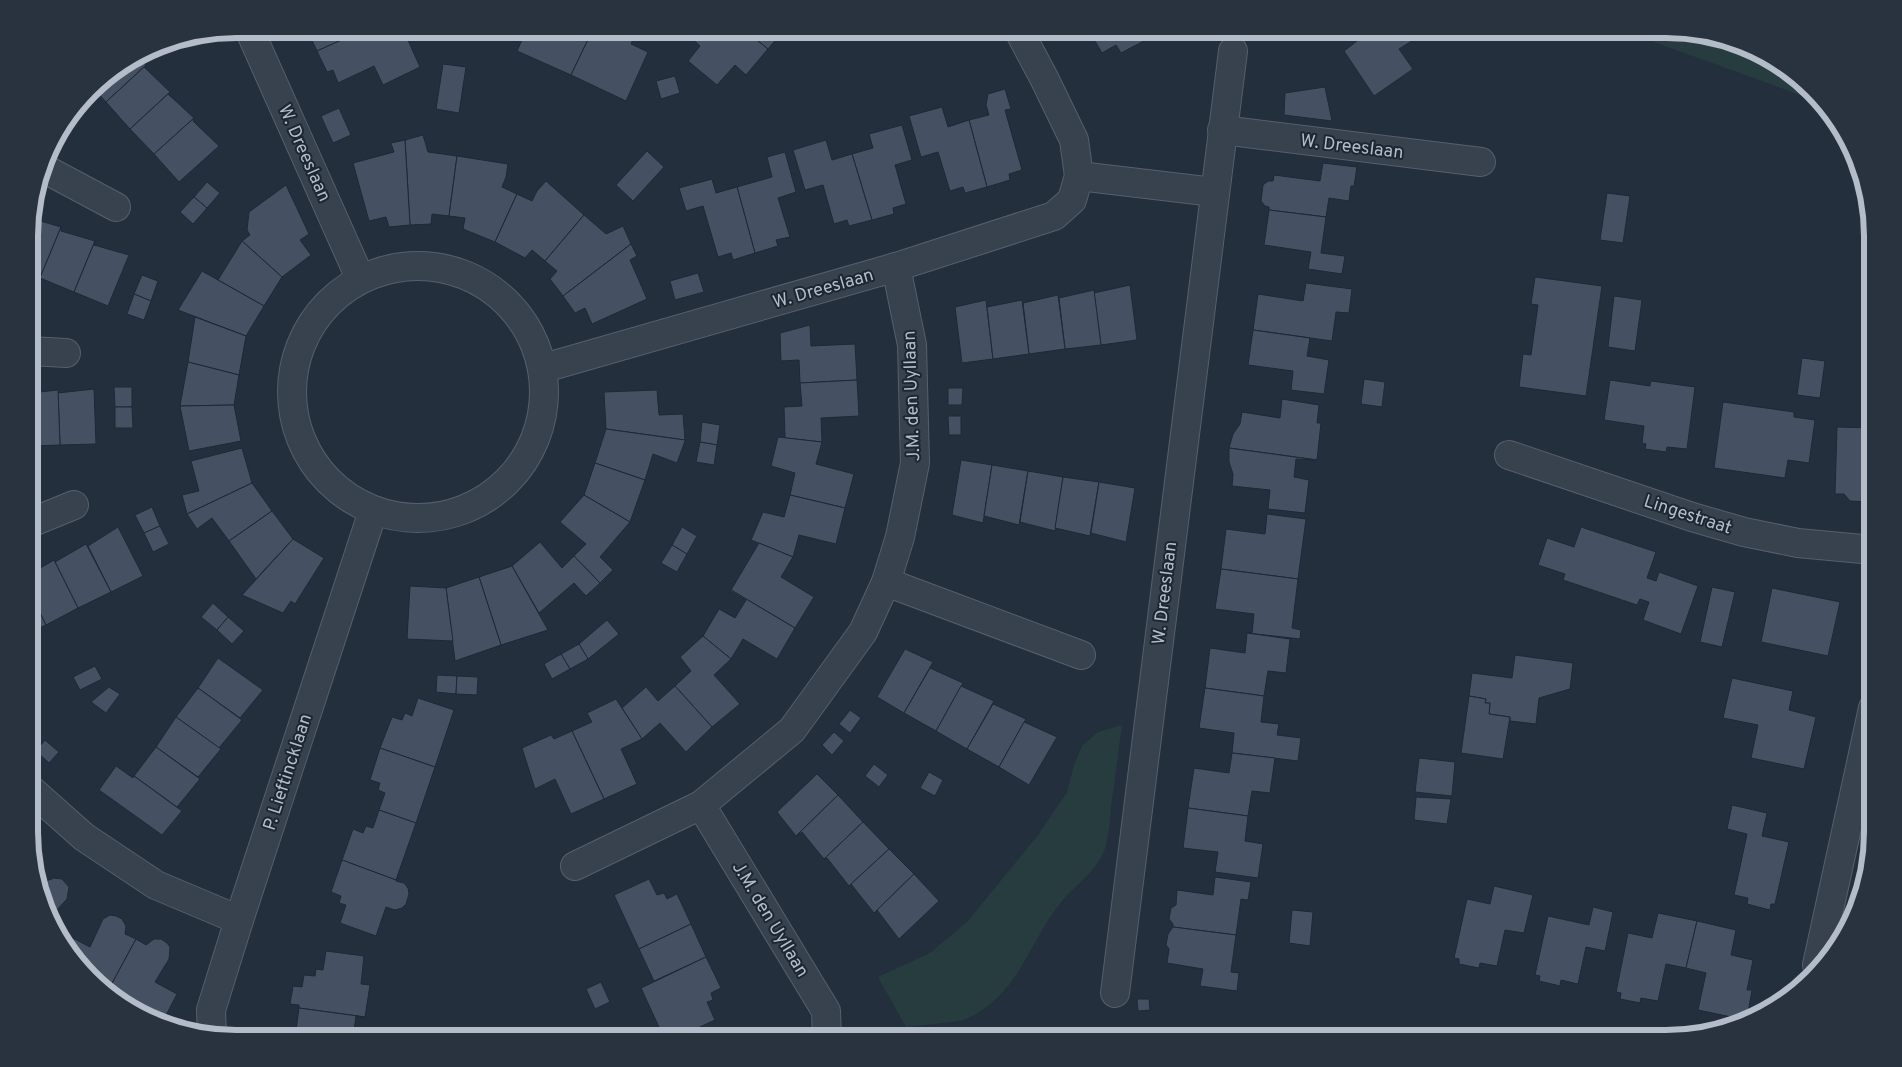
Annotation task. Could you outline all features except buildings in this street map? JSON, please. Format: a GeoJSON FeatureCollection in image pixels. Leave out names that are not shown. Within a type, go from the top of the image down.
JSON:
{"type":"FeatureCollection","features":[{"type":"Feature","properties":{"kind":"street","name":"W. Dreeslaan"},"geometry":{"type":"LineString","coordinates":[[252,38],[360,278]]}},
{"type":"Feature","properties":{"kind":"street","name":"W. Dreeslaan"},"geometry":{"type":"LineString","coordinates":[[544,368],[896,267],[1054,216],[1072,200],[1079,176],[1074,140],[1046,80],[1023,38]]}},
{"type":"Feature","properties":{"kind":"street","name":"W. Dreeslaan"},"geometry":{"type":"LineString","coordinates":[[1115,993],[1233,51]]}},
{"type":"Feature","properties":{"kind":"street","name":"W. Dreeslaan"},"geometry":{"type":"LineString","coordinates":[[1222,130],[1481,162]]}},
{"type":"Feature","properties":{"kind":"street"},"geometry":{"type":"LineString","coordinates":[[48,171],[116,208]]}},
{"type":"Feature","properties":{"kind":"street"},"geometry":{"type":"LineString","coordinates":[[1079,176],[1214,192]]}},
{"type":"Feature","properties":{"kind":"street"},"geometry":{"type":"LineString","coordinates":[[406,265],[452,269],[494,290],[526,324],[544,368],[543,421],[520,470],[478,505],[426,519],[373,511],[331,486],[302,446],[290,399],[298,350],[322,308],[360,278],[406,265]]}},
{"type":"Feature","properties":{"kind":"street","name":"J.M. den Uyllaan"},"geometry":{"type":"LineString","coordinates":[[575,866],[701,805],[792,730],[863,632],[886,582],[900,537],[915,463],[912,345],[896,267]]}},
{"type":"Feature","properties":{"kind":"street"},"geometry":{"type":"LineString","coordinates":[[37,351],[66,353]]}},
{"type":"Feature","properties":{"kind":"street","name":"Lingestraat"},"geometry":{"type":"LineString","coordinates":[[1509,455],[1692,517],[1744,532],[1798,543],[1864,549]]}},
{"type":"Feature","properties":{"kind":"street"},"geometry":{"type":"LineString","coordinates":[[37,519],[74,505]]}},
{"type":"Feature","properties":{"kind":"street","name":"P. Lieftincklaan"},"geometry":{"type":"LineString","coordinates":[[212,1028],[212,1010],[239,920],[373,511]]}},
{"type":"Feature","properties":{"kind":"street"},"geometry":{"type":"LineString","coordinates":[[886,582],[1081,656]]}},
{"type":"Feature","properties":{"kind":"street"},"geometry":{"type":"LineString","coordinates":[[1819,958],[1864,749]]}},
{"type":"Feature","properties":{"kind":"street"},"geometry":{"type":"LineString","coordinates":[[37,795],[84,836],[156,885],[239,920]]}},
{"type":"Feature","properties":{"kind":"street","name":"J.M. den Uyllaan"},"geometry":{"type":"LineString","coordinates":[[701,805],[826,1011],[827,1030]]}},
{"type":"Feature","properties":{"kind":"green space"},"geometry":{"type":"Polygon","coordinates":[[[1643,38],[1692,39],[1730,48],[1754,58],[1787,78],[1808,98],[1643,38]]]}},
{"type":"Feature","properties":{"kind":"green space"},"geometry":{"type":"Polygon","coordinates":[[[1122,725],[1108,836],[1099,861],[1068,894],[1050,917],[1011,982],[984,1009],[966,1019],[906,1027],[878,977],[930,953],[968,921],[1038,835],[1067,792],[1074,765],[1082,746],[1098,732],[1122,725]]]}}]}
